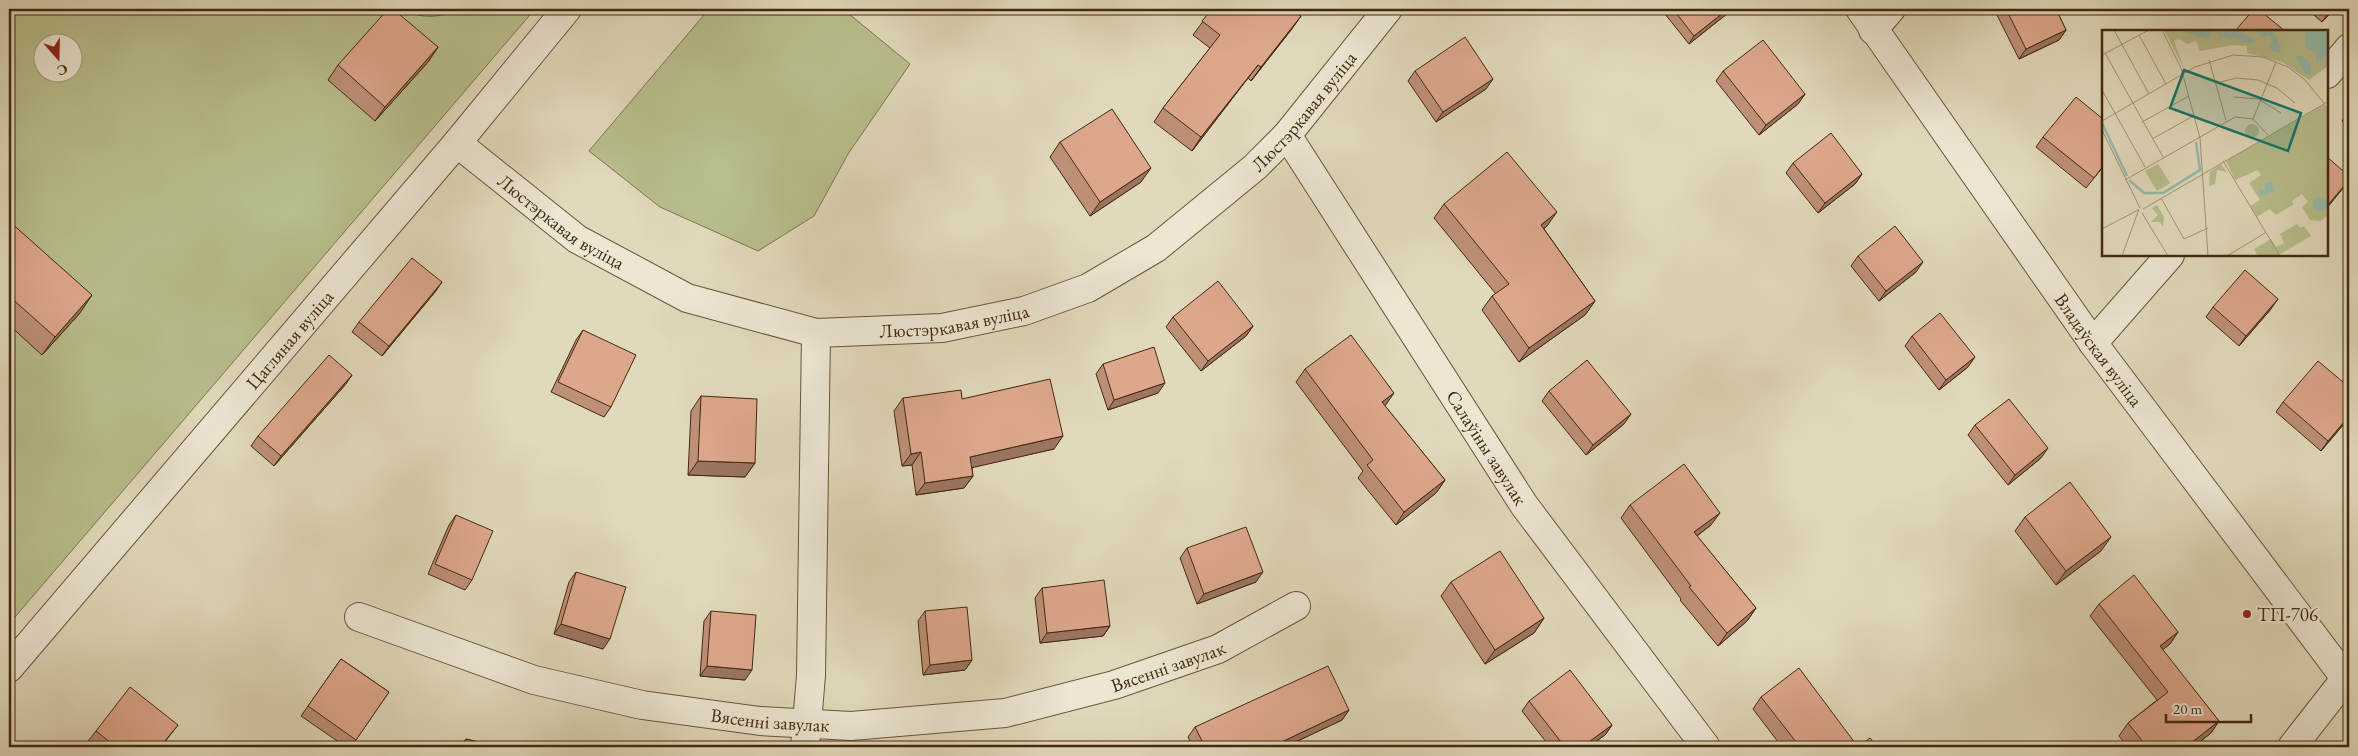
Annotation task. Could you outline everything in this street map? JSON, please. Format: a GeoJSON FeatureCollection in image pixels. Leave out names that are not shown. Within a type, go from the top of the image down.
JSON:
{"type":"FeatureCollection","features":[{"type":"Feature","properties":{"kind":"street","name":"Цагляная вуліца"},"geometry":{"type":"LineString","coordinates":[[9,668],[456,143],[567,9]]}},
{"type":"Feature","properties":{"kind":"street","name":"Люстэркавая вуліца"},"geometry":{"type":"LineString","coordinates":[[456,143],[577,239],[687,298],[816,333],[942,328],[1024,311],[1088,288],[1156,248],[1255,167],[1287,135],[1388,9]]}},
{"type":"Feature","properties":{"kind":"street"},"geometry":{"type":"LineString","coordinates":[[1867,19],[1891,9]]}},
{"type":"Feature","properties":{"kind":"street","name":"Владаўская вуліца"},"geometry":{"type":"LineString","coordinates":[[1867,19],[2093,344],[2348,678]]}},
{"type":"Feature","properties":{"kind":"street"},"geometry":{"type":"LineString","coordinates":[[2328,73],[2349,48]]}},
{"type":"Feature","properties":{"kind":"street","name":"Салаўіны завулак"},"geometry":{"type":"LineString","coordinates":[[1287,135],[1524,505],[1700,745]]}},
{"type":"Feature","properties":{"kind":"street"},"geometry":{"type":"LineString","coordinates":[[2093,344],[2169,256]]}},
{"type":"Feature","properties":{"kind":"street"},"geometry":{"type":"LineString","coordinates":[[806,736],[811,675],[816,333]]}},
{"type":"Feature","properties":{"kind":"street","name":"Вясенні завулак"},"geometry":{"type":"LineString","coordinates":[[359,617],[534,680],[642,705],[806,736],[851,726],[1004,713],[1114,685],[1218,649],[1296,606]]}},
{"type":"Feature","properties":{"kind":"street"},"geometry":{"type":"LineString","coordinates":[[2292,747],[2348,678]]}},
{"type":"Feature","properties":{"kind":"shaded area"},"geometry":{"type":"Polygon","coordinates":[[[9,9],[535,9],[9,624],[9,9]]]}},
{"type":"Feature","properties":{"kind":"shaded area"},"geometry":{"type":"Polygon","coordinates":[[[405,9],[456,9],[437,16],[424,16],[411,13],[405,9]]]}},
{"type":"Feature","properties":{"kind":"shaded area"},"geometry":{"type":"Polygon","coordinates":[[[709,9],[843,9],[910,64],[848,154],[814,216],[758,251],[660,207],[589,151],[709,9]]]}},
{"type":"Feature","properties":{"kind":"building"},"geometry":{"type":"Polygon","coordinates":[[[388,9],[393,9],[438,47],[385,107],[338,65],[388,9]]]}},
{"type":"Feature","properties":{"kind":"building"},"geometry":{"type":"Polygon","coordinates":[[[1212,9],[1293,9],[1301,16],[1261,67],[1258,65],[1201,137],[1163,108],[1220,35],[1202,21],[1212,9]]]}},
{"type":"Feature","properties":{"kind":"building"},"geometry":{"type":"Polygon","coordinates":[[[1673,9],[1728,9],[1694,36],[1673,9]]]}},
{"type":"Feature","properties":{"kind":"building"},"geometry":{"type":"Polygon","coordinates":[[[2006,9],[2056,9],[2066,30],[2026,49],[2006,9]]]}},
{"type":"Feature","properties":{"kind":"building"},"geometry":{"type":"Polygon","coordinates":[[[2254,9],[2258,9],[2284,30],[2236,30],[2254,9]]]}},
{"type":"Feature","properties":{"kind":"building"},"geometry":{"type":"Polygon","coordinates":[[[1465,37],[1493,79],[1443,112],[1415,71],[1465,37]]]}},
{"type":"Feature","properties":{"kind":"building"},"geometry":{"type":"Polygon","coordinates":[[[1763,40],[1805,94],[1766,125],[1723,71],[1763,40]]]}},
{"type":"Feature","properties":{"kind":"building"},"geometry":{"type":"Polygon","coordinates":[[[2076,97],[2102,118],[2102,167],[2094,178],[2043,137],[2076,97]]]}},
{"type":"Feature","properties":{"kind":"building"},"geometry":{"type":"Polygon","coordinates":[[[1112,109],[1151,168],[1100,202],[1060,142],[1112,109]]]}},
{"type":"Feature","properties":{"kind":"building"},"geometry":{"type":"Polygon","coordinates":[[[1831,133],[1862,174],[1825,203],[1793,163],[1831,133]]]}},
{"type":"Feature","properties":{"kind":"building"},"geometry":{"type":"Polygon","coordinates":[[[1507,152],[1557,212],[1541,225],[1595,301],[1529,348],[1492,296],[1509,284],[1444,204],[1507,152]]]}},
{"type":"Feature","properties":{"kind":"building"},"geometry":{"type":"Polygon","coordinates":[[[2328,158],[2349,176],[2349,180],[2328,205],[2328,158]]]}},
{"type":"Feature","properties":{"kind":"building"},"geometry":{"type":"Polygon","coordinates":[[[9,221],[92,295],[55,337],[9,296],[9,221]]]}},
{"type":"Feature","properties":{"kind":"building"},"geometry":{"type":"Polygon","coordinates":[[[1895,226],[1923,262],[1886,291],[1858,256],[1895,226]]]}},
{"type":"Feature","properties":{"kind":"building"},"geometry":{"type":"Polygon","coordinates":[[[412,258],[442,282],[389,346],[359,322],[412,258]]]}},
{"type":"Feature","properties":{"kind":"building"},"geometry":{"type":"Polygon","coordinates":[[[2245,270],[2278,299],[2246,336],[2213,307],[2245,270]]]}},
{"type":"Feature","properties":{"kind":"building"},"geometry":{"type":"Polygon","coordinates":[[[1218,281],[1253,326],[1208,361],[1173,317],[1218,281]]]}},
{"type":"Feature","properties":{"kind":"building"},"geometry":{"type":"Polygon","coordinates":[[[1940,313],[1975,357],[1946,380],[1912,336],[1940,313]]]}},
{"type":"Feature","properties":{"kind":"building"},"geometry":{"type":"Polygon","coordinates":[[[583,330],[636,355],[611,407],[558,382],[583,330]]]}},
{"type":"Feature","properties":{"kind":"building"},"geometry":{"type":"Polygon","coordinates":[[[1351,335],[1394,393],[1382,402],[1445,480],[1404,512],[1367,465],[1373,460],[1305,369],[1351,335]]]}},
{"type":"Feature","properties":{"kind":"building"},"geometry":{"type":"Polygon","coordinates":[[[1154,347],[1165,383],[1114,400],[1103,364],[1154,347]]]}},
{"type":"Feature","properties":{"kind":"building"},"geometry":{"type":"Polygon","coordinates":[[[329,355],[352,375],[281,456],[258,436],[329,355]]]}},
{"type":"Feature","properties":{"kind":"building"},"geometry":{"type":"Polygon","coordinates":[[[1587,360],[1631,414],[1593,445],[1549,391],[1587,360]]]}},
{"type":"Feature","properties":{"kind":"building"},"geometry":{"type":"Polygon","coordinates":[[[2318,361],[2349,387],[2349,416],[2328,441],[2283,402],[2318,361]]]}},
{"type":"Feature","properties":{"kind":"building"},"geometry":{"type":"Polygon","coordinates":[[[1050,379],[1063,436],[970,457],[973,476],[925,483],[921,452],[911,454],[903,398],[961,390],[962,399],[1050,379]]]}},
{"type":"Feature","properties":{"kind":"building"},"geometry":{"type":"Polygon","coordinates":[[[701,396],[757,399],[755,463],[698,461],[701,396]]]}},
{"type":"Feature","properties":{"kind":"building"},"geometry":{"type":"Polygon","coordinates":[[[2009,399],[2048,448],[2015,475],[1975,425],[2009,399]]]}},
{"type":"Feature","properties":{"kind":"building"},"geometry":{"type":"Polygon","coordinates":[[[1684,464],[1720,513],[1694,532],[1756,608],[1727,633],[1689,587],[1691,586],[1630,505],[1684,464]]]}},
{"type":"Feature","properties":{"kind":"building"},"geometry":{"type":"Polygon","coordinates":[[[2070,482],[2111,537],[2066,571],[2025,517],[2070,482]]]}},
{"type":"Feature","properties":{"kind":"building"},"geometry":{"type":"Polygon","coordinates":[[[456,515],[493,531],[472,580],[435,564],[456,515]]]}},
{"type":"Feature","properties":{"kind":"building"},"geometry":{"type":"Polygon","coordinates":[[[1246,527],[1263,572],[1204,594],[1187,548],[1246,527]]]}},
{"type":"Feature","properties":{"kind":"building"},"geometry":{"type":"Polygon","coordinates":[[[1500,551],[1544,618],[1495,650],[1451,582],[1500,551]]]}},
{"type":"Feature","properties":{"kind":"building"},"geometry":{"type":"Polygon","coordinates":[[[576,572],[626,587],[610,639],[561,624],[576,572]]]}},
{"type":"Feature","properties":{"kind":"building"},"geometry":{"type":"Polygon","coordinates":[[[2134,575],[2178,632],[2160,646],[2219,721],[2186,747],[2147,747],[2128,723],[2168,692],[2099,604],[2134,575]]]}},
{"type":"Feature","properties":{"kind":"building"},"geometry":{"type":"Polygon","coordinates":[[[1104,580],[1110,626],[1047,633],[1042,588],[1104,580]]]}},
{"type":"Feature","properties":{"kind":"building"},"geometry":{"type":"Polygon","coordinates":[[[967,607],[972,660],[930,665],[925,611],[967,607]]]}},
{"type":"Feature","properties":{"kind":"building"},"geometry":{"type":"Polygon","coordinates":[[[711,611],[756,615],[752,670],[707,666],[711,611]]]}},
{"type":"Feature","properties":{"kind":"building"},"geometry":{"type":"Polygon","coordinates":[[[341,659],[389,692],[356,740],[308,706],[341,659]]]}},
{"type":"Feature","properties":{"kind":"building"},"geometry":{"type":"Polygon","coordinates":[[[1328,666],[1349,710],[1271,747],[1205,747],[1195,727],[1328,666]]]}},
{"type":"Feature","properties":{"kind":"building"},"geometry":{"type":"Polygon","coordinates":[[[1799,668],[1858,747],[1800,747],[1761,697],[1799,668]]]}},
{"type":"Feature","properties":{"kind":"building"},"geometry":{"type":"Polygon","coordinates":[[[1570,670],[1612,725],[1582,747],[1565,747],[1529,701],[1570,670]]]}},
{"type":"Feature","properties":{"kind":"building"},"geometry":{"type":"Polygon","coordinates":[[[130,687],[178,725],[160,747],[116,747],[96,731],[130,687]]]}},
{"type":"Feature","properties":{"kind":"building"},"geometry":{"type":"Polygon","coordinates":[[[1870,738],[1877,747],[1858,747],[1870,738]]]}},
{"type":"Feature","properties":{"kind":"building"},"geometry":{"type":"Polygon","coordinates":[[[466,739],[499,747],[464,747],[466,739]]]}},
{"type":"Feature","properties":{"kind":"place","name":"ТП-706"},"geometry":{"type":"Point","coordinates":[2247,614]}}]}
